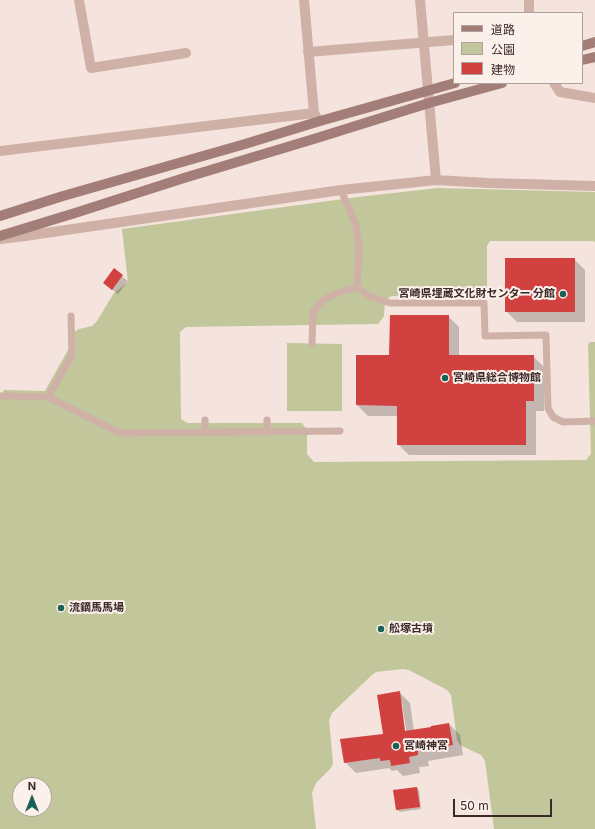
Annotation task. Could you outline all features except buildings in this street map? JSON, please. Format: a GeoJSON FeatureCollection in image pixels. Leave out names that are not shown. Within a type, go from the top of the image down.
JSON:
{"type":"FeatureCollection","features":[{"type":"Feature","properties":{"kind":"street"},"geometry":{"type":"LineString","coordinates":[[79,0],[91,68],[186,53]]}},
{"type":"Feature","properties":{"kind":"street"},"geometry":{"type":"LineString","coordinates":[[304,0],[308,52],[317,117]]}},
{"type":"Feature","properties":{"kind":"street"},"geometry":{"type":"LineString","coordinates":[[420,0],[436,180]]}},
{"type":"Feature","properties":{"kind":"street"},"geometry":{"type":"LineString","coordinates":[[529,0],[529,12]]}},
{"type":"Feature","properties":{"kind":"street"},"geometry":{"type":"LineString","coordinates":[[308,52],[453,40]]}},
{"type":"Feature","properties":{"kind":"street"},"geometry":{"type":"LineString","coordinates":[[583,46],[595,42]]}},
{"type":"Feature","properties":{"kind":"street"},"geometry":{"type":"LineString","coordinates":[[583,60],[595,57]]}},
{"type":"Feature","properties":{"kind":"street"},"geometry":{"type":"LineString","coordinates":[[0,216],[63,196],[237,146],[317,117],[428,91],[453,84]]}},
{"type":"Feature","properties":{"kind":"street"},"geometry":{"type":"LineString","coordinates":[[0,236],[429,103],[498,84]]}},
{"type":"Feature","properties":{"kind":"street"},"geometry":{"type":"LineString","coordinates":[[555,84],[560,92],[595,98]]}},
{"type":"Feature","properties":{"kind":"street"},"geometry":{"type":"LineString","coordinates":[[0,151],[317,117]]}},
{"type":"Feature","properties":{"kind":"street"},"geometry":{"type":"LineString","coordinates":[[0,239],[341,190],[436,180],[595,186]]}},
{"type":"Feature","properties":{"kind":"lane"},"geometry":{"type":"LineString","coordinates":[[341,190],[356,225],[359,246],[357,287]]}},
{"type":"Feature","properties":{"kind":"lane"},"geometry":{"type":"LineString","coordinates":[[312,344],[313,312],[323,300],[335,294],[357,287]]}},
{"type":"Feature","properties":{"kind":"lane"},"geometry":{"type":"LineString","coordinates":[[357,287],[368,296],[390,303],[484,303],[485,336],[546,335],[548,408],[553,417],[563,422],[595,421]]}},
{"type":"Feature","properties":{"kind":"lane"},"geometry":{"type":"LineString","coordinates":[[48,397],[72,355],[71,316]]}},
{"type":"Feature","properties":{"kind":"lane"},"geometry":{"type":"LineString","coordinates":[[0,396],[48,397],[120,433],[340,431]]}},
{"type":"Feature","properties":{"kind":"lane"},"geometry":{"type":"LineString","coordinates":[[205,420],[205,432]]}},
{"type":"Feature","properties":{"kind":"lane"},"geometry":{"type":"LineString","coordinates":[[267,420],[267,432]]}},
{"type":"Feature","properties":{"kind":"green space"},"geometry":{"type":"Polygon","coordinates":[[[438,188],[595,192],[595,242],[490,241],[487,246],[487,290],[484,295],[392,296],[385,300],[384,316],[378,324],[186,327],[180,332],[181,419],[187,423],[302,423],[307,430],[307,454],[314,462],[586,460],[591,454],[588,344],[590,342],[595,342],[595,829],[494,829],[485,761],[481,755],[460,745],[457,740],[451,695],[447,690],[409,670],[403,669],[376,672],[332,713],[329,720],[333,763],[331,768],[316,783],[312,793],[316,829],[0,829],[0,396],[4,390],[45,391],[68,350],[69,336],[79,329],[92,326],[97,321],[114,293],[128,282],[122,229],[358,197],[438,188]]]}},
{"type":"Feature","properties":{"kind":"green space"},"geometry":{"type":"Polygon","coordinates":[[[287,343],[342,344],[342,411],[287,411],[287,343]]]}},
{"type":"Feature","properties":{"kind":"place","name":"宮崎県埋蔵文化財センター 分館"},"geometry":{"type":"Point","coordinates":[563,294]}},
{"type":"Feature","properties":{"kind":"place","name":"宮崎県総合博物館"},"geometry":{"type":"Point","coordinates":[445,378]}},
{"type":"Feature","properties":{"kind":"place","name":"流鏑馬馬場"},"geometry":{"type":"Point","coordinates":[61,608]}},
{"type":"Feature","properties":{"kind":"place","name":"舩塚古墳"},"geometry":{"type":"Point","coordinates":[381,629]}},
{"type":"Feature","properties":{"kind":"place","name":"宮崎神宮"},"geometry":{"type":"Point","coordinates":[396,746]}}]}
